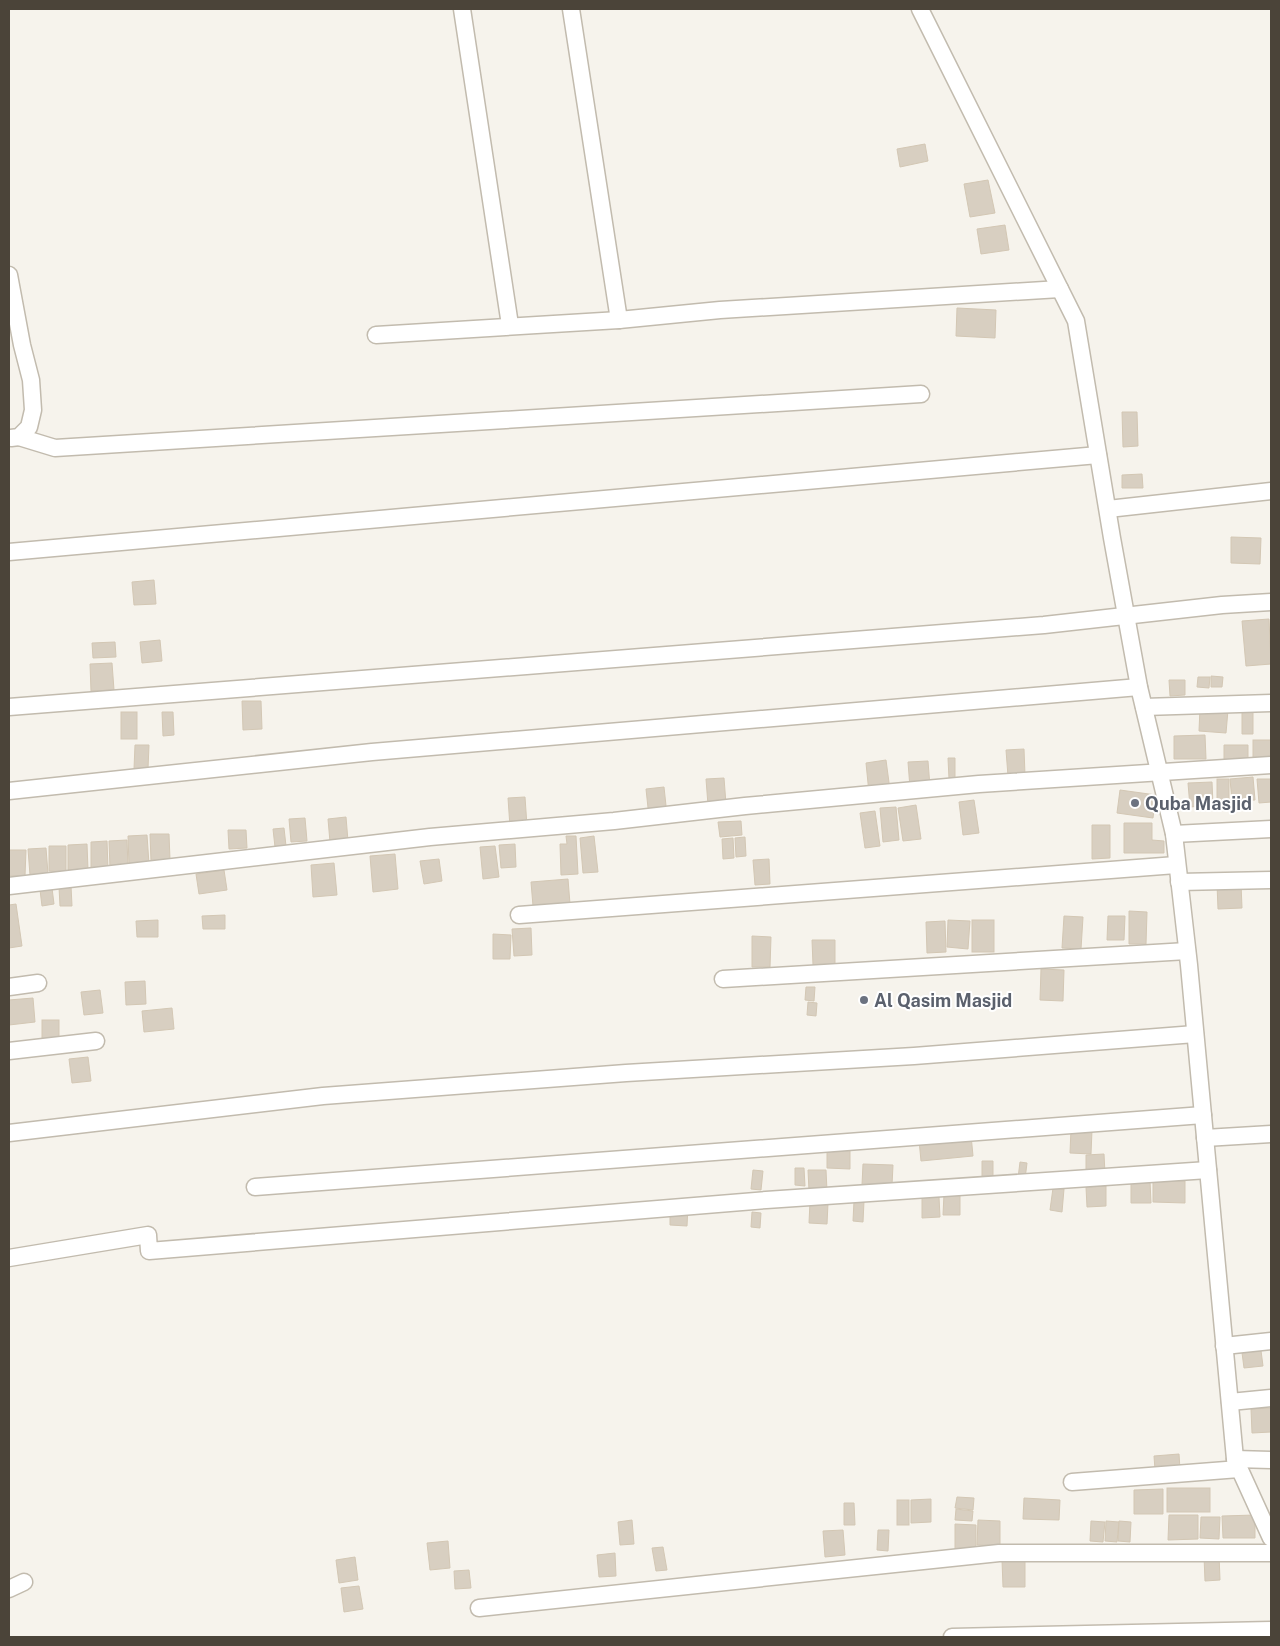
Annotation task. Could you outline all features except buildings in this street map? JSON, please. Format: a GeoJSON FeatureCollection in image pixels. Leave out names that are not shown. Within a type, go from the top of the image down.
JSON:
{"type":"FeatureCollection","features":[{"type":"Feature","properties":{"kind":"street"},"geometry":{"type":"LineString","coordinates":[[462,9],[510,325]]}},
{"type":"Feature","properties":{"kind":"street"},"geometry":{"type":"LineString","coordinates":[[571,9],[619,320]]}},
{"type":"Feature","properties":{"kind":"street"},"geometry":{"type":"LineString","coordinates":[[920,9],[1076,321],[1139,687],[1174,834],[1237,1464],[1271,1538]]}},
{"type":"Feature","properties":{"kind":"street"},"geometry":{"type":"LineString","coordinates":[[9,274],[15,345],[31,380],[33,410],[29,427],[14,438]]}},
{"type":"Feature","properties":{"kind":"street"},"geometry":{"type":"LineString","coordinates":[[376,335],[510,325],[619,320],[720,310],[1060,289]]}},
{"type":"Feature","properties":{"kind":"street"},"geometry":{"type":"LineString","coordinates":[[14,438],[55,448],[921,394]]}},
{"type":"Feature","properties":{"kind":"street"},"geometry":{"type":"LineString","coordinates":[[9,552],[1098,455]]}},
{"type":"Feature","properties":{"kind":"street"},"geometry":{"type":"LineString","coordinates":[[1108,509],[1271,491]]}},
{"type":"Feature","properties":{"kind":"street"},"geometry":{"type":"LineString","coordinates":[[9,707],[1044,625],[1222,605],[1271,602]]}},
{"type":"Feature","properties":{"kind":"street"},"geometry":{"type":"LineString","coordinates":[[9,791],[372,752],[1139,687]]}},
{"type":"Feature","properties":{"kind":"street"},"geometry":{"type":"LineString","coordinates":[[1144,707],[1271,703]]}},
{"type":"Feature","properties":{"kind":"street"},"geometry":{"type":"LineString","coordinates":[[9,886],[430,837],[614,821],[745,806],[979,784],[1271,765]]}},
{"type":"Feature","properties":{"kind":"street"},"geometry":{"type":"LineString","coordinates":[[1174,834],[1271,830]]}},
{"type":"Feature","properties":{"kind":"street"},"geometry":{"type":"LineString","coordinates":[[519,915],[1176,865]]}},
{"type":"Feature","properties":{"kind":"street"},"geometry":{"type":"LineString","coordinates":[[1179,882],[1271,880]]}},
{"type":"Feature","properties":{"kind":"street"},"geometry":{"type":"LineString","coordinates":[[723,979],[1187,952]]}},
{"type":"Feature","properties":{"kind":"street"},"geometry":{"type":"LineString","coordinates":[[9,987],[38,983]]}},
{"type":"Feature","properties":{"kind":"street"},"geometry":{"type":"LineString","coordinates":[[9,1133],[323,1096],[626,1073],[914,1056],[1195,1034]]}},
{"type":"Feature","properties":{"kind":"street"},"geometry":{"type":"LineString","coordinates":[[9,1051],[96,1041]]}},
{"type":"Feature","properties":{"kind":"street"},"geometry":{"type":"LineString","coordinates":[[255,1187],[1203,1115]]}},
{"type":"Feature","properties":{"kind":"street"},"geometry":{"type":"LineString","coordinates":[[1205,1138],[1271,1134]]}},
{"type":"Feature","properties":{"kind":"street"},"geometry":{"type":"LineString","coordinates":[[9,1258],[148,1235],[149,1251],[766,1200],[1208,1170]]}},
{"type":"Feature","properties":{"kind":"street"},"geometry":{"type":"LineString","coordinates":[[1224,1346],[1271,1341]]}},
{"type":"Feature","properties":{"kind":"street"},"geometry":{"type":"LineString","coordinates":[[1230,1402],[1271,1398]]}},
{"type":"Feature","properties":{"kind":"street"},"geometry":{"type":"LineString","coordinates":[[1072,1482],[1271,1460]]}},
{"type":"Feature","properties":{"kind":"street"},"geometry":{"type":"LineString","coordinates":[[479,1608],[999,1554],[1271,1553]]}},
{"type":"Feature","properties":{"kind":"street"},"geometry":{"type":"LineString","coordinates":[[9,1590],[24,1582]]}},
{"type":"Feature","properties":{"kind":"street"},"geometry":{"type":"LineString","coordinates":[[952,1637],[1271,1630]]}},
{"type":"Feature","properties":{"kind":"place","name":"Quba Masjid"},"geometry":{"type":"Point","coordinates":[1135,803]}},
{"type":"Feature","properties":{"kind":"place","name":"Al Qasim Masjid"},"geometry":{"type":"Point","coordinates":[864,1000]}}]}
